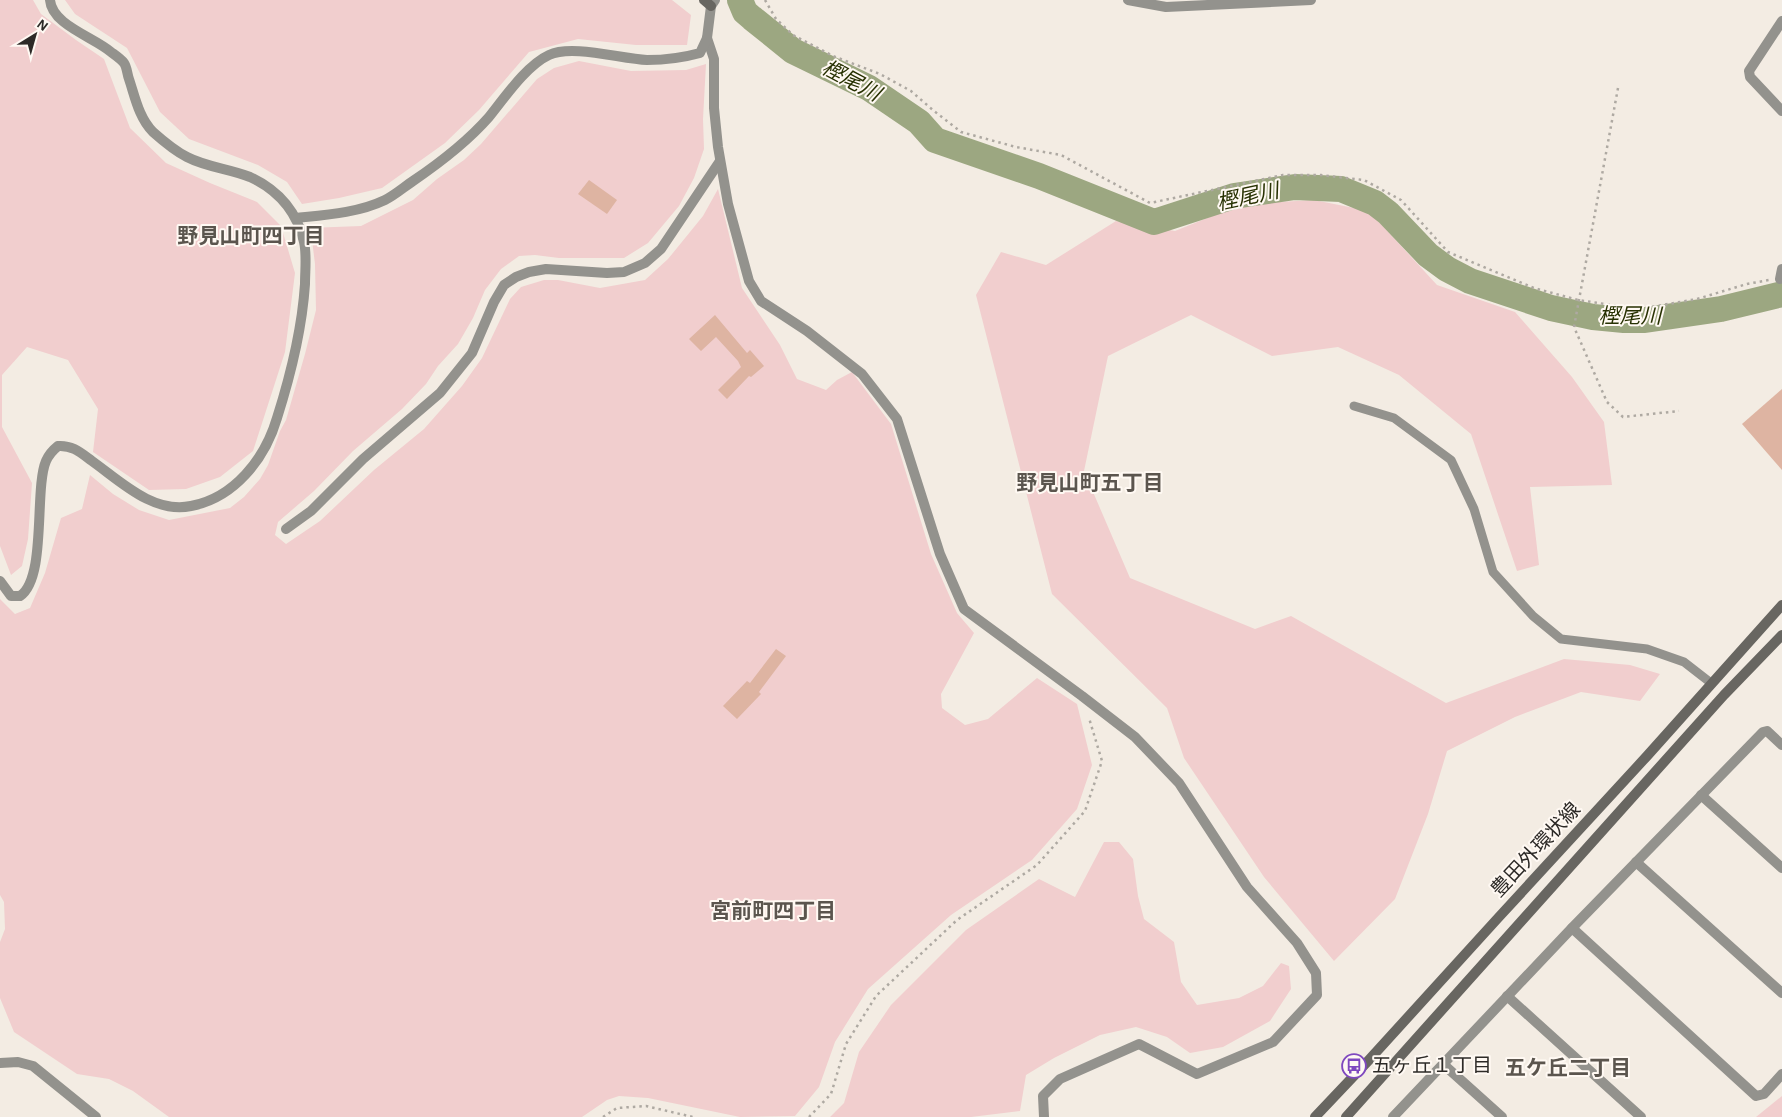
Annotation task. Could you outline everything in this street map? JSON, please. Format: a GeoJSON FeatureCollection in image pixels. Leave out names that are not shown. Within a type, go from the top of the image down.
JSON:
{"type":"FeatureCollection","features":[{"type":"Feature","properties":{"kind":"street"},"geometry":{"type":"LineString","coordinates":[[0,581],[11,596],[20,596],[26,591],[32,574],[38,540],[41,489],[45,462],[51,452],[58,446],[73,447],[136,493],[162,506],[190,507],[208,502],[236,485],[251,467],[275,426],[296,350],[303,304],[306,264],[304,242],[296,218],[286,202],[251,178],[186,156],[152,131],[140,113],[124,63],[107,48],[64,22],[52,10],[50,0]]}},
{"type":"Feature","properties":{"kind":"street"},"geometry":{"type":"LineString","coordinates":[[1128,0],[1150,2],[1166,7],[1311,0]]}},
{"type":"Feature","properties":{"kind":"street"},"geometry":{"type":"LineString","coordinates":[[296,218],[332,215],[385,200],[432,168],[473,134],[537,61],[552,53],[567,51],[584,52],[647,60],[677,59],[700,53],[707,38],[710,2]]}},
{"type":"Feature","properties":{"kind":"street"},"geometry":{"type":"LineString","coordinates":[[1782,20],[1749,71],[1750,77],[1782,111]]}},
{"type":"Feature","properties":{"kind":"street"},"geometry":{"type":"LineString","coordinates":[[707,38],[714,60],[714,108],[720,161],[728,204],[749,281],[761,301],[806,331],[862,374],[897,419],[940,554],[964,609],[1135,737],[1179,783],[1247,887],[1297,943],[1316,973],[1317,995],[1273,1042],[1197,1074],[1140,1044],[1060,1079],[1043,1096],[1044,1117]]}},
{"type":"Feature","properties":{"kind":"street"},"geometry":{"type":"LineString","coordinates":[[286,529],[311,511],[363,459],[440,393],[472,353],[494,302],[504,285],[516,277],[530,272],[564,270],[607,273],[624,272],[645,263],[661,250],[720,161]]}},
{"type":"Feature","properties":{"kind":"street","name":"豊田外環状線"},"geometry":{"type":"LineString","coordinates":[[1316,1117],[1782,605]]}},
{"type":"Feature","properties":{"kind":"street","name":"豊田外環状線"},"geometry":{"type":"LineString","coordinates":[[1346,1117],[1724,695],[1782,635]]}},
{"type":"Feature","properties":{"kind":"street"},"geometry":{"type":"LineString","coordinates":[[1393,1117],[1572,928],[1763,732],[1767,731],[1782,745]]}},
{"type":"Feature","properties":{"kind":"street"},"geometry":{"type":"LineString","coordinates":[[1701,795],[1782,868]]}},
{"type":"Feature","properties":{"kind":"street"},"geometry":{"type":"LineString","coordinates":[[1636,862],[1782,993]]}},
{"type":"Feature","properties":{"kind":"street"},"geometry":{"type":"LineString","coordinates":[[1572,928],[1756,1096],[1764,1094],[1782,1074]]}},
{"type":"Feature","properties":{"kind":"street"},"geometry":{"type":"LineString","coordinates":[[1507,996],[1641,1117]]}},
{"type":"Feature","properties":{"kind":"street"},"geometry":{"type":"LineString","coordinates":[[0,1063],[18,1062],[34,1066],[96,1117]]}},
{"type":"Feature","properties":{"kind":"street"},"geometry":{"type":"LineString","coordinates":[[1443,1064],[1502,1117]]}},
{"type":"Feature","properties":{"kind":"lane"},"geometry":{"type":"LineString","coordinates":[[1354,406],[1394,418],[1451,460],[1474,510],[1493,572],[1533,616],[1561,639],[1647,649],[1684,662],[1711,683]]}},
{"type":"Feature","properties":{"kind":"path"},"geometry":{"type":"LineString","coordinates":[[765,0],[776,19],[793,35],[833,56],[880,74],[911,91],[961,132],[1016,147],[1061,155],[1150,203],[1283,175],[1321,175],[1364,180],[1401,200],[1448,252],[1534,288],[1578,300],[1639,309],[1697,299],[1781,274]]}},
{"type":"Feature","properties":{"kind":"path"},"geometry":{"type":"LineString","coordinates":[[1618,88],[1574,327],[1607,402],[1623,417],[1680,411]]}},
{"type":"Feature","properties":{"kind":"path"},"geometry":{"type":"LineString","coordinates":[[809,1117],[831,1094],[846,1044],[876,996],[957,920],[1037,864],[1085,811],[1102,760],[1082,696]]}},
{"type":"Feature","properties":{"kind":"path"},"geometry":{"type":"LineString","coordinates":[[603,1117],[617,1108],[646,1106],[693,1117]]}},
{"type":"Feature","properties":{"kind":"shaded area"},"geometry":{"type":"Polygon","coordinates":[[[0,0],[33,0],[41,14],[104,59],[130,128],[166,163],[257,202],[281,226],[295,273],[285,352],[253,451],[220,477],[186,489],[149,490],[93,452],[98,409],[68,360],[27,347],[2,375],[2,427],[32,483],[28,539],[22,566],[11,575],[0,546],[0,0]]]}},
{"type":"Feature","properties":{"kind":"shaded area"},"geometry":{"type":"Polygon","coordinates":[[[65,0],[672,0],[691,15],[687,45],[636,45],[578,39],[529,52],[479,110],[445,143],[382,188],[302,204],[287,182],[258,165],[189,139],[160,112],[127,48],[75,14],[65,0]]]}},
{"type":"Feature","properties":{"kind":"shaded area"},"geometry":{"type":"Polygon","coordinates":[[[579,61],[631,71],[686,70],[706,64],[703,119],[704,149],[694,178],[679,206],[648,243],[624,258],[519,256],[501,269],[485,290],[473,318],[458,344],[438,366],[426,384],[402,409],[353,451],[314,491],[278,522],[275,535],[286,544],[320,521],[374,470],[424,429],[462,386],[482,358],[510,299],[521,287],[544,280],[558,280],[600,288],[645,280],[668,259],[703,216],[718,189],[742,288],[780,345],[797,379],[826,390],[837,380],[852,372],[891,424],[931,554],[957,613],[974,633],[941,694],[942,708],[965,725],[988,719],[1037,678],[1077,704],[1092,765],[1077,809],[1032,860],[951,915],[868,989],[835,1042],[819,1087],[795,1116],[740,1117],[648,1098],[619,1096],[607,1100],[582,1117],[169,1117],[133,1091],[109,1079],[77,1074],[14,1032],[0,998],[0,942],[5,929],[4,902],[0,895],[0,599],[15,614],[30,608],[45,573],[61,518],[82,509],[90,475],[113,494],[139,510],[169,520],[230,508],[244,497],[260,479],[268,465],[286,420],[316,310],[315,264],[312,240],[308,228],[361,226],[413,200],[437,179],[464,160],[481,144],[537,79],[554,68],[579,61]]]}},
{"type":"Feature","properties":{"kind":"shaded area"},"geometry":{"type":"Polygon","coordinates":[[[1314,200],[1369,211],[1437,285],[1515,312],[1572,377],[1604,422],[1612,485],[1530,487],[1539,565],[1517,571],[1471,434],[1399,375],[1338,347],[1272,356],[1191,315],[1108,356],[1084,471],[1130,578],[1255,629],[1291,616],[1446,703],[1564,659],[1630,665],[1660,674],[1640,701],[1581,692],[1515,717],[1447,751],[1428,814],[1395,899],[1334,961],[1264,877],[1184,758],[1167,708],[1052,594],[976,295],[1001,252],[1046,265],[1116,221],[1175,231],[1242,204],[1314,200]]]}},
{"type":"Feature","properties":{"kind":"shaded area"},"geometry":{"type":"Polygon","coordinates":[[[1104,842],[1119,842],[1133,859],[1138,896],[1144,919],[1174,942],[1181,982],[1197,1005],[1239,998],[1263,986],[1281,963],[1289,966],[1291,989],[1270,1021],[1223,1047],[1190,1053],[1167,1037],[1136,1027],[1100,1035],[1054,1058],[1026,1075],[1020,1111],[971,1117],[830,1117],[844,1103],[859,1052],[891,1005],[966,930],[1039,879],[1075,897],[1104,842]]]}},
{"type":"Feature","properties":{"kind":"shaded area"},"geometry":{"type":"Polygon","coordinates":[[[1782,1096],[1782,1117],[1756,1117],[1782,1096]]]}},
{"type":"Feature","properties":{"kind":"building"},"geometry":{"type":"Polygon","coordinates":[[[589,180],[617,200],[607,214],[578,194],[589,180]]]}},
{"type":"Feature","properties":{"kind":"building"},"geometry":{"type":"Polygon","coordinates":[[[715,315],[747,353],[750,350],[764,366],[751,377],[749,376],[727,399],[718,390],[741,367],[738,361],[716,337],[701,351],[689,339],[715,315]]]}},
{"type":"Feature","properties":{"kind":"building"},"geometry":{"type":"Polygon","coordinates":[[[1782,389],[1782,470],[1742,424],[1782,389]]]}},
{"type":"Feature","properties":{"kind":"building"},"geometry":{"type":"Polygon","coordinates":[[[776,649],[786,656],[759,692],[761,694],[737,719],[723,706],[747,681],[750,683],[776,649]]]}},
{"type":"Feature","properties":{"kind":"waterway","name":"樫尾川"},"geometry":{"type":"LineString","coordinates":[[740,0],[745,12],[793,51],[869,88],[919,122],[935,140],[1039,176],[1154,222],[1234,196],[1295,187],[1341,189],[1375,203],[1388,213],[1428,255],[1447,269],[1470,281],[1551,308],[1593,317],[1645,320],[1721,309],[1782,294]]}},
{"type":"Feature","properties":{"kind":"place","name":"五ヶ丘１丁目"},"geometry":{"type":"Point","coordinates":[1354,1066]}},
{"type":"Feature","properties":{"kind":"district","name":"野見山町四丁目"},"geometry":{"type":"Point","coordinates":[251,236]}},
{"type":"Feature","properties":{"kind":"district","name":"野見山町五丁目"},"geometry":{"type":"Point","coordinates":[1090,483]}},
{"type":"Feature","properties":{"kind":"district","name":"宮前町四丁目"},"geometry":{"type":"Point","coordinates":[773,911]}},
{"type":"Feature","properties":{"kind":"district","name":"五ケ丘二丁目"},"geometry":{"type":"Point","coordinates":[1568,1068]}}]}
